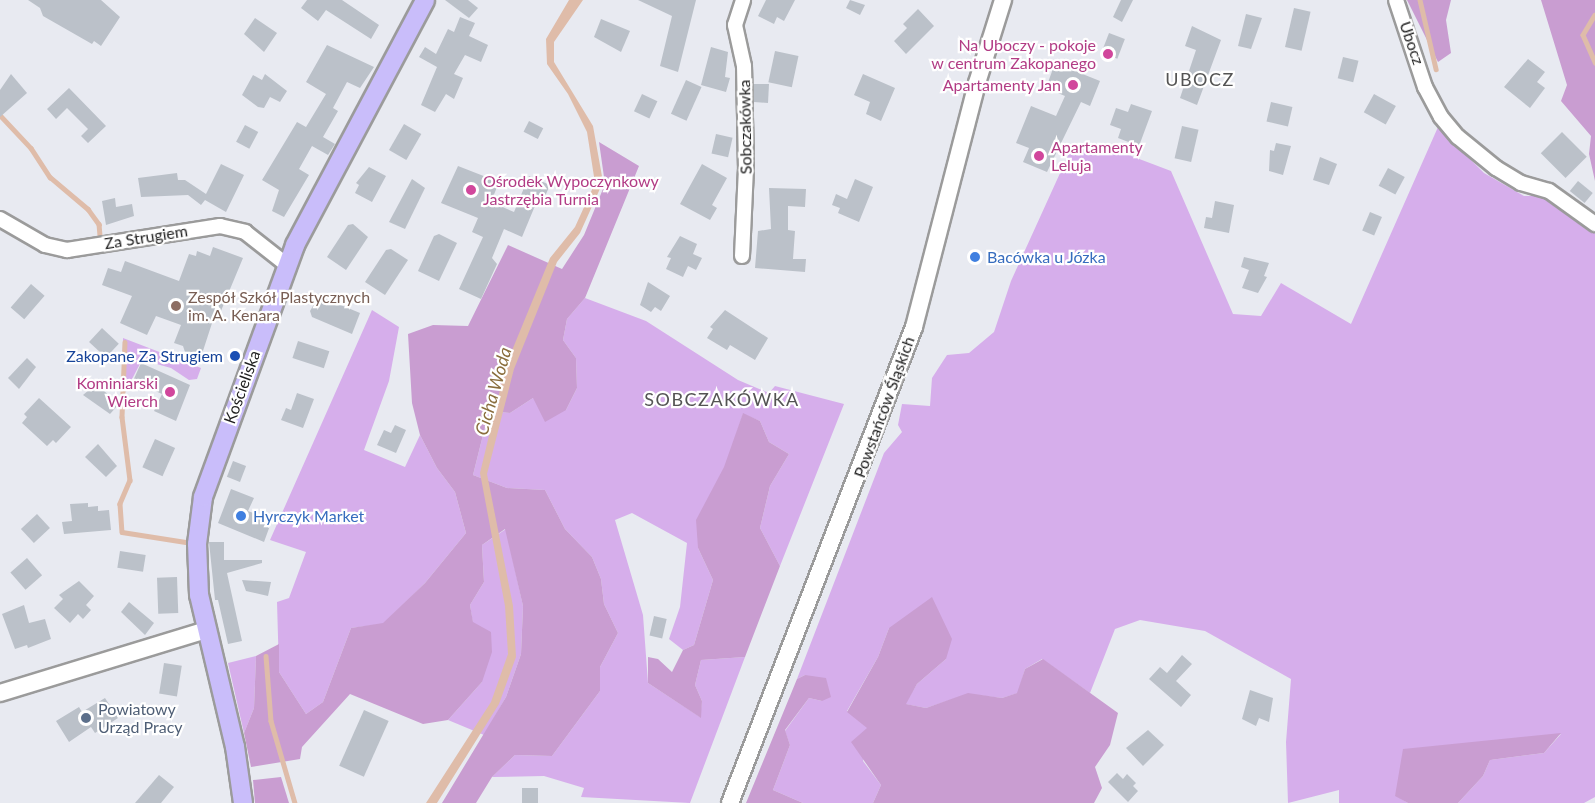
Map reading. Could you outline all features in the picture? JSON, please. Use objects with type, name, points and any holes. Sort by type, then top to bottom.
[{"type":"main road","name":"Kościeliska","points":[[243,803],[235,747],[206,630],[196,560],[203,497],[287,266],[425,0]]},
{"type":"street","name":"Sobczakówka","points":[[742,256],[746,169],[744,66],[735,25],[743,0]]},
{"type":"street","name":"Powstańców Śląskich","points":[[730,803],[914,327],[977,83],[1003,0]]},
{"type":"street","name":"Ubocz","points":[[1396,0],[1425,87],[1452,130],[1496,168],[1521,183],[1549,191],[1595,224]]},
{"type":"street","name":"Za Strugiem","points":[[0,219],[45,244],[67,250],[220,225],[245,232],[287,266]]},
{"type":"street","points":[[0,693],[206,630]]},
{"type":"shaded area","points":[[569,0],[583,0],[554,42],[554,62],[593,126],[603,182],[580,233],[557,262],[514,369],[487,474],[513,606],[516,657],[499,704],[437,803],[426,803],[491,702],[508,654],[505,606],[480,473],[506,365],[550,258],[575,227],[595,183],[587,132],[568,94],[547,64],[546,39]]},
{"type":"shaded area","points":[[1407,0],[1451,0],[1446,20],[1451,53],[1438,62]]},
{"type":"shaded area","points":[[1541,0],[1595,0],[1595,181],[1589,154],[1591,136],[1561,101],[1567,85]]},
{"type":"shaded area","points":[[1438,127],[1484,173],[1524,196],[1545,196],[1595,231],[1595,797],[1584,803],[1458,803],[1483,776],[1490,760],[1395,795],[1408,803],[1339,803],[1339,790],[1288,803],[1286,742],[1291,679],[1205,631],[1140,620],[1115,629],[1090,693],[1042,659],[1025,669],[1018,693],[1002,698],[968,694],[926,708],[905,704],[917,684],[946,659],[889,628],[878,657],[847,711],[868,728],[863,761],[881,785],[873,803],[803,803],[773,790],[790,745],[785,731],[809,698],[822,701],[805,675],[797,679],[884,453],[902,432],[898,425],[902,404],[930,406],[932,378],[947,355],[969,353],[994,332],[1011,281],[1071,149],[1097,143],[1171,171],[1233,314],[1261,316],[1281,283],[1351,324]],"holes":[[[1561,734],[1544,753],[1490,760]]]},
{"type":"shaded area","points":[[599,142],[639,166],[585,298],[567,319],[563,340],[576,358],[577,388],[566,410],[545,422],[533,398],[510,413],[489,411],[473,475],[507,488],[545,490],[565,529],[592,557],[601,579],[604,604],[618,633],[600,667],[600,691],[552,756],[515,755],[492,777],[476,803],[442,803],[506,697],[521,654],[523,606],[505,529],[482,545],[484,582],[470,605],[473,622],[491,632],[492,652],[482,682],[448,720],[423,724],[350,694],[302,747],[300,759],[251,767],[244,733],[254,708],[256,656],[279,644],[279,672],[306,714],[323,702],[351,628],[383,623],[425,583],[466,533],[455,492],[437,468],[420,435],[412,403],[408,334],[433,325],[468,326],[508,245],[562,269],[584,235],[605,184]]},
{"type":"shaded area","points":[[585,298],[646,321],[738,380],[769,393],[775,386],[844,404],[780,566],[760,528],[770,486],[789,454],[769,442],[760,421],[743,414],[698,548],[713,580],[694,645],[683,650],[669,639],[680,607],[687,543],[632,513],[615,520],[643,615],[648,683],[700,717],[702,701],[695,685],[701,660],[745,657],[690,803],[581,797],[584,788],[544,776],[492,777],[515,755],[552,756],[600,691],[600,667],[618,633],[604,604],[601,579],[592,557],[565,529],[545,490],[507,488],[473,475],[489,411],[510,413],[533,398],[566,410],[577,388],[576,358],[563,340],[567,319]]},
{"type":"shaded area","points":[[372,310],[399,327],[389,381],[364,450],[405,467],[420,435],[437,468],[455,492],[466,533],[425,583],[383,624],[351,628],[323,702],[306,714],[279,672],[277,602],[289,598],[306,552],[270,540]]},
{"type":"shaded area","points":[[123,338],[201,368],[197,379],[189,380],[171,368],[142,360],[122,398]]},
{"type":"shaded area","points":[[743,413],[760,421],[769,442],[789,454],[770,486],[760,528],[780,566],[745,657],[701,660],[695,685],[702,701],[701,718],[648,683],[648,657],[658,659],[672,672],[683,650],[694,645],[713,580],[698,548],[696,520],[724,467]]},
{"type":"shaded area","points":[[506,529],[523,606],[521,654],[506,697],[484,735],[448,720],[482,682],[470,605],[484,582],[482,545]]},
{"type":"shaded area","points":[[932,597],[952,639],[946,659],[917,684],[906,704],[926,708],[968,693],[1002,698],[1017,693],[1025,669],[1043,659],[1118,713],[1110,745],[1095,767],[1102,788],[1094,803],[873,803],[881,785],[851,742],[867,728],[847,712],[878,657],[889,628]]},
{"type":"shaded area","points":[[256,656],[254,708],[244,733],[228,663]]},
{"type":"shaded area","points":[[805,675],[826,678],[831,697],[822,701],[809,698],[785,730],[790,745],[773,790],[803,803],[746,803],[797,679]]},
{"type":"shaded area","points":[[1561,733],[1544,753],[1490,760],[1483,776],[1458,803],[1408,803],[1395,796],[1403,749]]},
{"type":"shaded area","points":[[281,777],[289,803],[255,803],[253,780]]},
{"type":"building","points":[[28,0],[101,0],[120,17],[101,46],[94,41],[92,44],[43,16],[40,8]]},
{"type":"building","points":[[307,0],[342,0],[379,25],[371,39],[326,10],[318,21],[301,8]]},
{"type":"building","points":[[445,0],[468,0],[478,8],[469,18]]},
{"type":"building","points":[[638,0],[696,0],[678,72],[660,66],[672,16]]},
{"type":"building","points":[[766,0],[795,0],[784,21],[777,17],[774,24],[758,16]]},
{"type":"building","points":[[850,0],[865,5],[860,15],[846,8]]},
{"type":"building","points":[[1121,0],[1133,0],[1122,22],[1113,17]]},
{"type":"building","points":[[1294,8],[1311,12],[1302,51],[1285,47]]},
{"type":"building","points":[[918,9],[934,26],[906,54],[894,41],[907,28],[903,24]]},
{"type":"building","points":[[1246,14],[1262,18],[1251,49],[1238,46]]},
{"type":"building","points":[[460,17],[475,23],[469,36],[488,45],[481,62],[465,55],[454,74],[463,78],[454,99],[446,94],[435,112],[421,105],[437,67],[419,57],[425,47],[436,54],[448,29],[454,32]]},
{"type":"building","points":[[255,18],[277,33],[264,52],[244,34]]},
{"type":"building","points":[[601,19],[630,31],[621,52],[594,37]]},
{"type":"building","points":[[1192,26],[1221,40],[1197,105],[1180,98],[1196,50],[1185,46]]},
{"type":"building","points":[[1109,33],[1125,39],[1117,59],[1101,53]]},
{"type":"building","points":[[327,45],[374,67],[360,88],[347,82],[333,108],[338,111],[323,137],[335,144],[328,155],[312,146],[299,169],[309,175],[284,217],[272,211],[279,190],[262,180],[297,122],[306,127],[326,94],[306,82]]},
{"type":"building","points":[[711,47],[728,52],[725,77],[730,78],[726,92],[701,85]]},
{"type":"building","points":[[775,51],[798,56],[792,87],[768,82]]},
{"type":"building","points":[[1343,57],[1359,61],[1353,82],[1338,78]]},
{"type":"building","points":[[1528,59],[1545,72],[1537,82],[1545,88],[1530,108],[1504,87]]},
{"type":"building","points":[[1055,63],[1100,81],[1090,106],[1081,102],[1047,172],[1023,162],[1029,148],[1016,143],[1031,106],[1056,116],[1065,96],[1046,88]]},
{"type":"building","points":[[11,74],[27,93],[0,117],[0,90]]},
{"type":"building","points":[[265,74],[287,91],[280,102],[270,97],[264,108],[258,107],[242,95],[253,75],[262,80]]},
{"type":"building","points":[[863,74],[895,88],[881,121],[866,114],[870,102],[854,95]]},
{"type":"building","points":[[686,80],[702,87],[686,121],[671,114]]},
{"type":"building","points":[[753,84],[769,84],[768,103],[754,102]]},
{"type":"building","points":[[69,88],[106,126],[88,143],[81,136],[88,129],[67,108],[56,119],[47,109]]},
{"type":"building","points":[[642,94],[657,101],[649,118],[634,111]]},
{"type":"building","points":[[1374,94],[1396,106],[1386,124],[1364,112]]},
{"type":"building","points":[[1271,102],[1292,107],[1288,126],[1267,121]]},
{"type":"building","points":[[1131,104],[1152,111],[1139,146],[1118,138],[1121,129],[1110,125],[1116,108],[1128,112]]},
{"type":"building","points":[[529,121],[543,128],[538,139],[524,132]]},
{"type":"building","points":[[404,124],[421,134],[406,160],[389,150]]},
{"type":"building","points":[[245,125],[258,132],[249,149],[236,142]]},
{"type":"building","points":[[1182,126],[1199,130],[1191,162],[1175,158]]},
{"type":"building","points":[[1562,132],[1587,157],[1566,178],[1541,153]]},
{"type":"building","points":[[716,134],[733,138],[728,157],[712,153]]},
{"type":"building","points":[[1276,143],[1291,146],[1283,175],[1269,171],[1270,150],[1274,151]]},
{"type":"building","points":[[1320,157],[1337,164],[1329,185],[1313,180]]},
{"type":"building","points":[[221,164],[244,175],[226,212],[205,200],[201,205],[188,195],[141,197],[138,178],[177,173],[178,180],[185,180],[206,194]]},
{"type":"building","points":[[702,164],[727,178],[712,205],[717,208],[710,220],[680,204]]},
{"type":"building","points":[[458,166],[499,182],[491,202],[514,212],[529,176],[550,185],[542,203],[537,201],[522,237],[504,229],[492,258],[497,264],[481,299],[459,289],[483,237],[472,232],[478,218],[441,203]]},
{"type":"building","points":[[369,167],[386,176],[372,202],[355,193],[359,185],[356,183]]},
{"type":"building","points":[[1388,168],[1405,177],[1395,195],[1379,186]]},
{"type":"building","points":[[412,179],[425,188],[405,229],[389,222]]},
{"type":"building","points":[[855,179],[873,187],[859,222],[838,213],[840,208],[832,205],[836,194],[847,199]]},
{"type":"building","points":[[1578,181],[1593,193],[1585,203],[1570,191]]},
{"type":"building","points":[[769,188],[806,189],[805,207],[788,206],[788,230],[795,231],[793,259],[806,259],[805,272],[755,268],[758,231],[771,229]]},
{"type":"building","points":[[115,198],[116,207],[132,204],[134,216],[106,225],[102,201]]},
{"type":"building","points":[[1215,201],[1234,205],[1229,233],[1204,228],[1206,217],[1212,218]]},
{"type":"building","points":[[1370,212],[1382,217],[1374,235],[1362,230]]},
{"type":"building","points":[[353,224],[368,237],[346,270],[327,257],[348,225]]},
{"type":"building","points":[[439,234],[457,243],[439,281],[418,271],[434,236]]},
{"type":"building","points":[[680,236],[697,244],[693,254],[702,258],[696,270],[688,266],[683,277],[666,269],[671,258],[667,257]]},
{"type":"building","points":[[213,247],[243,258],[218,318],[214,317],[201,357],[185,352],[183,346],[174,343],[181,325],[156,316],[147,335],[120,323],[132,296],[102,285],[108,268],[121,272],[125,261],[179,281],[189,254],[196,256],[197,251],[210,256]]},
{"type":"building","points":[[391,249],[408,260],[385,295],[365,282],[386,250]]},
{"type":"building","points":[[1244,257],[1269,263],[1264,276],[1267,277],[1258,293],[1242,288],[1249,270],[1241,267]]},
{"type":"building","points":[[648,282],[670,296],[661,311],[655,307],[651,312],[640,305]]},
{"type":"building","points":[[31,284],[45,296],[24,319],[11,307]]},
{"type":"building","points":[[319,296],[360,313],[352,334],[312,317],[310,311]]},
{"type":"building","points":[[725,310],[768,338],[755,360],[730,345],[727,350],[707,338],[713,329],[710,327]]},
{"type":"building","points":[[102,328],[119,344],[106,358],[89,342]]},
{"type":"building","points":[[298,341],[329,351],[324,368],[292,358]]},
{"type":"building","points":[[27,358],[36,367],[19,389],[8,378]]},
{"type":"building","points":[[141,363],[190,385],[176,421],[154,411],[162,394],[133,381]]},
{"type":"building","points":[[96,384],[119,404],[110,414],[83,395]]},
{"type":"building","points":[[297,393],[314,399],[303,428],[281,420],[286,408],[291,410]]},
{"type":"building","points":[[39,398],[71,427],[56,443],[53,440],[47,446],[22,423],[27,417],[24,414]]},
{"type":"building","points":[[395,425],[406,430],[396,453],[377,445],[384,430],[391,433]]},
{"type":"building","points":[[155,439],[175,448],[162,476],[142,467]]},
{"type":"building","points":[[98,444],[117,466],[106,477],[85,457]]},
{"type":"building","points":[[233,461],[246,466],[240,482],[227,477]]},
{"type":"building","name":"Hyrczyk Market","points":[[231,489],[254,498],[248,511],[272,520],[264,542],[218,523]]},
{"type":"building","points":[[88,503],[88,507],[98,506],[98,511],[109,510],[111,530],[64,534],[62,522],[72,521],[70,504]]},
{"type":"building","points":[[37,514],[50,528],[34,543],[21,529]]},
{"type":"building","points":[[209,542],[224,542],[224,560],[262,560],[262,563],[227,573],[242,641],[228,644],[218,600],[215,600]]},
{"type":"building","points":[[120,551],[146,555],[143,572],[117,568]]},
{"type":"building","points":[[27,558],[42,575],[25,590],[10,572]]},
{"type":"building","points":[[177,577],[178,613],[158,614],[157,578]]},
{"type":"building","points":[[242,580],[271,582],[268,596],[246,591]]},
{"type":"building","points":[[79,581],[94,596],[86,605],[91,610],[83,619],[78,614],[70,623],[54,608],[63,599],[59,595]]},
{"type":"building","points":[[129,602],[154,623],[145,635],[121,612]]},
{"type":"building","points":[[24,605],[29,623],[45,619],[51,639],[28,648],[27,645],[15,649],[2,614]]},
{"type":"building","points":[[654,616],[667,619],[662,638],[650,635]]},
{"type":"building","points":[[1182,655],[1192,664],[1176,681],[1191,695],[1181,707],[1149,679],[1160,667],[1167,673]]},
{"type":"building","points":[[164,663],[182,666],[177,696],[159,694]]},
{"type":"building","points":[[1250,690],[1273,698],[1269,722],[1259,718],[1256,726],[1242,719]]},
{"type":"building","points":[[105,698],[118,718],[95,733],[91,727],[69,742],[56,721],[79,707],[82,712]]},
{"type":"building","points":[[364,710],[389,721],[364,777],[339,766]]},
{"type":"building","points":[[1148,730],[1164,745],[1143,766],[1126,748]]},
{"type":"building","points":[[1117,773],[1123,779],[1127,774],[1136,783],[1133,786],[1138,791],[1128,802],[1108,782]]},
{"type":"building","points":[[159,775],[174,787],[161,803],[135,803]]},
{"type":"building","points":[[522,788],[538,788],[538,803],[522,803]]},
{"type":"waterway","points":[[1420,0],[1436,69]]},
{"type":"waterway","points":[[1595,15],[1583,35],[1595,62]]},
{"type":"waterway","points":[[0,115],[31,148],[50,177],[88,209],[99,224],[100,236]]},
{"type":"waterway","points":[[125,342],[122,417],[130,480],[120,504],[122,532],[185,542]]},
{"type":"waterway","points":[[266,656],[271,721],[295,803]]},
{"type":"place","name":"Na Uboczy - pokoje w centrum Zakopanego","points":[[1108,54]]},
{"type":"place","name":"Apartamenty Jan","points":[[1073,85]]},
{"type":"place","name":"Apartamenty Leluja","points":[[1039,156]]},
{"type":"place","name":"Ośrodek Wypoczynkowy Jastrzębia Turnia","points":[[471,190]]},
{"type":"place","name":"Bacówka u Józka","points":[[975,257]]},
{"type":"place","name":"Zespół Szkół Plastycznych im. A. Kenara","points":[[176,306]]},
{"type":"place","name":"Zakopane Za Strugiem","points":[[235,356]]},
{"type":"place","name":"Kominiarski Wierch","points":[[170,392]]},
{"type":"place","name":"Hyrczyk Market","points":[[241,516]]},
{"type":"place","name":"Powiatowy Urząd Pracy","points":[[86,718]]},
{"type":"district","name":"UBOCZ","points":[[1200,79]]},
{"type":"district","name":"SOBCZAKÓWKA","points":[[722,399]]},
{"type":"water label","name":"Cicha Woda","points":[[493,391]]}]
